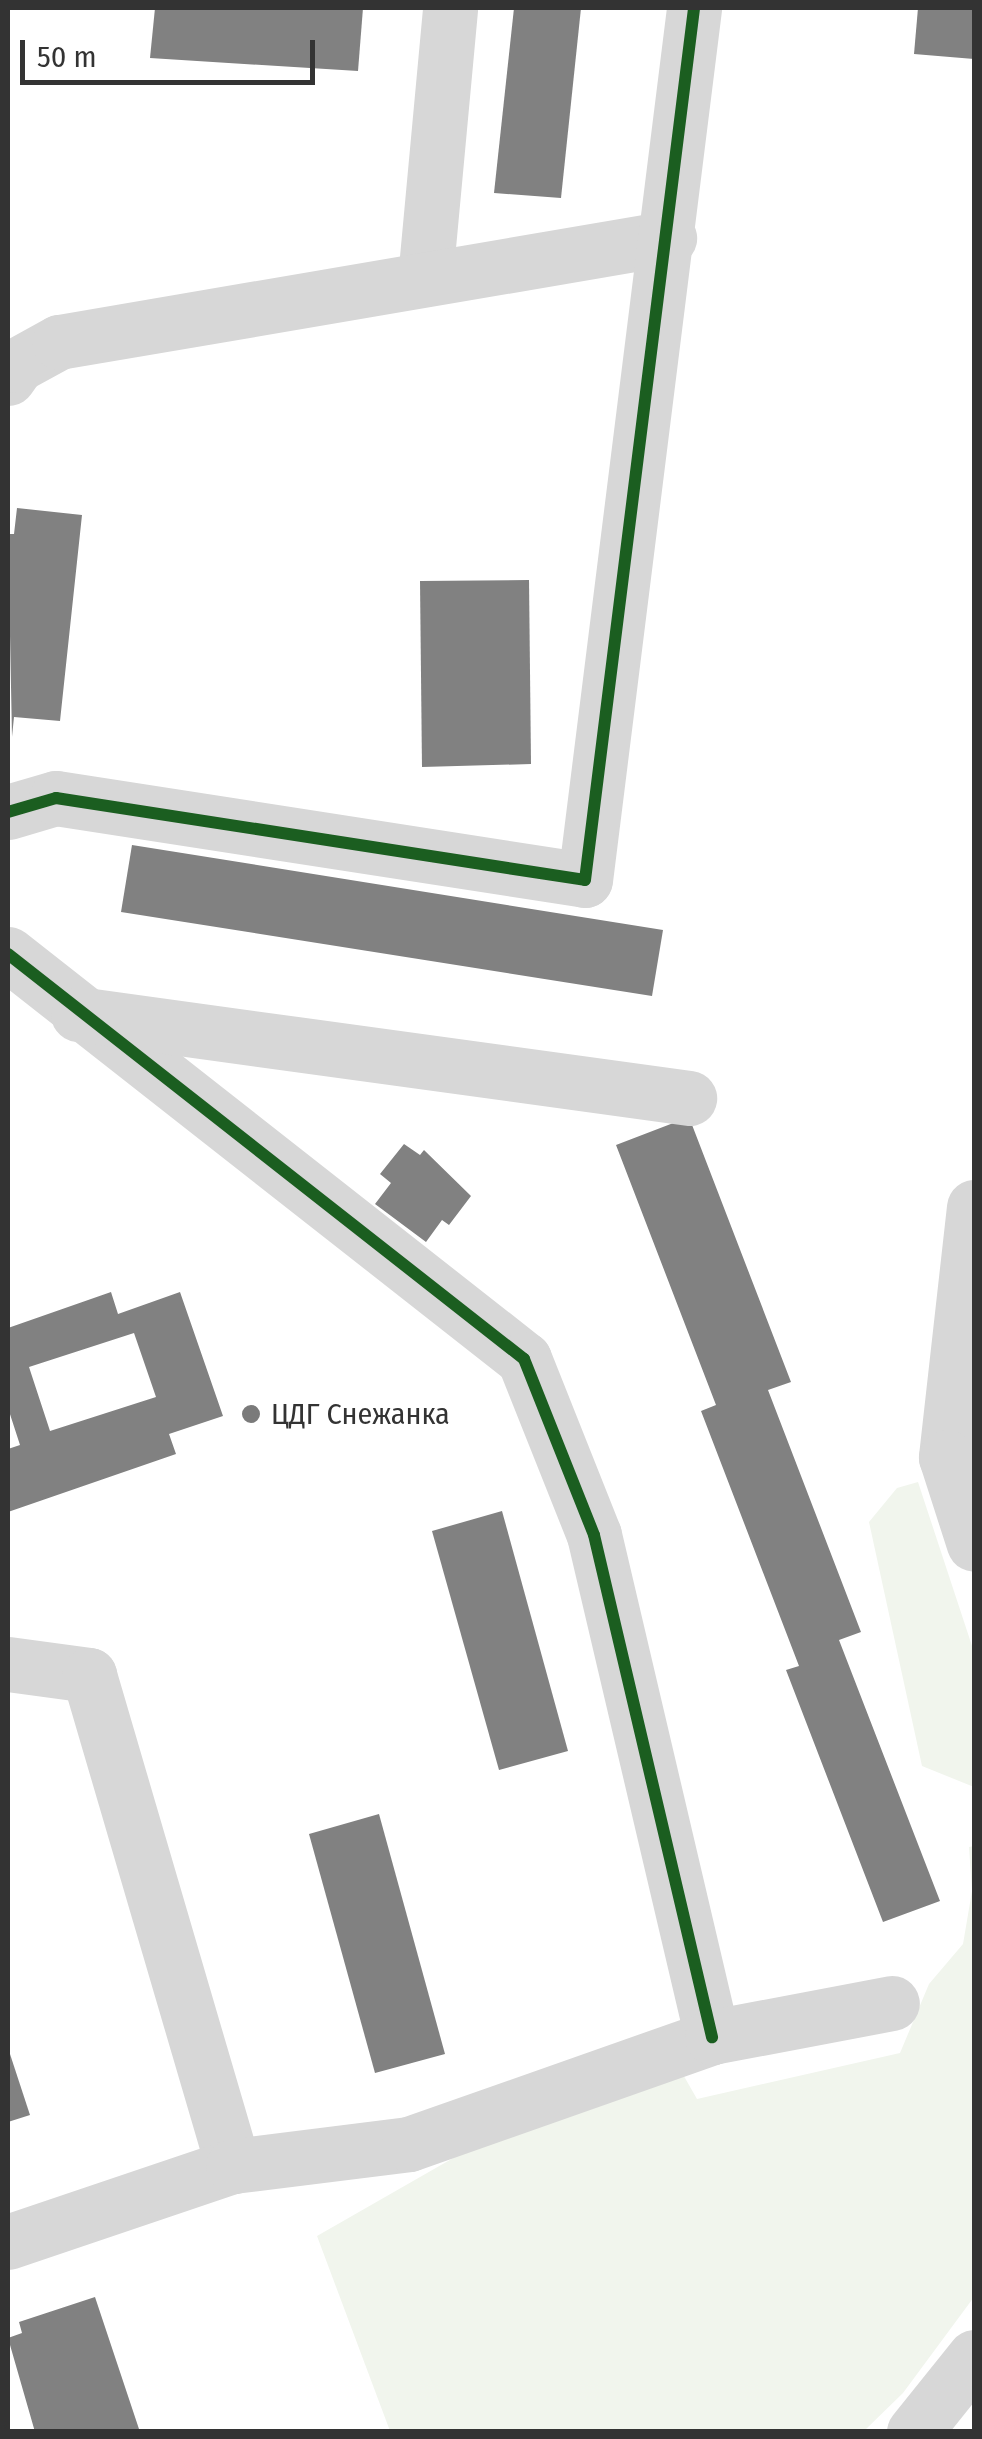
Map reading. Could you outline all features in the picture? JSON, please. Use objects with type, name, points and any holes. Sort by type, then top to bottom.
[{"type":"street","points":[[425,279],[450,8]]},
{"type":"street","points":[[8,812],[56,798],[585,880],[669,238],[694,8]]},
{"type":"street","points":[[8,378],[17,365],[59,342],[669,238]]},
{"type":"street","points":[[8,954],[78,1014],[524,1360],[594,1535],[712,2037]]},
{"type":"street","points":[[78,1014],[689,1098]]},
{"type":"street","points":[[974,1206],[946,1457],[974,1544]]},
{"type":"street","points":[[8,1664],[89,1675],[233,2166]]},
{"type":"street","points":[[8,2242],[233,2166],[409,2144],[712,2037],[892,2003]]},
{"type":"street","points":[[914,2432],[974,2357]]},
{"type":"shaded area","points":[[918,1482],[974,1652],[974,1787],[922,1766],[869,1522],[897,1488]]},
{"type":"shaded area","points":[[974,1846],[974,2297],[903,2393],[864,2431],[390,2431],[317,2236],[462,2153],[681,2071],[697,2099],[900,2053],[929,1984],[963,1944],[972,1891],[969,1847]]},
{"type":"building","points":[[155,8],[363,8],[358,71],[150,58]]},
{"type":"building","points":[[514,8],[581,8],[561,198],[494,193]]},
{"type":"building","points":[[918,8],[974,8],[974,59],[914,54]]},
{"type":"building","points":[[17,508],[82,515],[60,721],[14,717],[12,737],[8,534],[14,534]]},
{"type":"building","points":[[529,580],[531,764],[422,767],[420,581]]},
{"type":"building","points":[[132,845],[663,930],[652,996],[121,912]]},
{"type":"building","points":[[689,1117],[791,1382],[768,1390],[861,1632],[839,1640],[940,1901],[883,1922],[786,1670],[799,1666],[701,1411],[716,1405],[616,1145]]},
{"type":"building","points":[[404,1144],[420,1155],[424,1150],[471,1196],[449,1225],[442,1220],[426,1242],[375,1204],[391,1183],[380,1174]]},
{"type":"building","points":[[111,1292],[118,1314],[180,1292],[223,1416],[169,1434],[176,1454],[8,1512],[8,1449],[20,1445],[8,1408],[8,1328]],"holes":[[[134,1333],[156,1397],[50,1431],[29,1367]]]},
{"type":"building","points":[[502,1511],[568,1751],[499,1770],[432,1531]]},
{"type":"building","points":[[379,1814],[445,2054],[375,2073],[309,1834]]},
{"type":"building","points":[[8,2048],[30,2115],[8,2122]]},
{"type":"building","points":[[95,2297],[140,2432],[35,2432],[8,2338],[22,2333],[19,2322]]},
{"type":"cycle path","points":[[8,812],[56,798],[585,880],[694,8]]},
{"type":"cycle path","points":[[8,954],[524,1359],[594,1535],[712,2037]]},
{"type":"place","name":"ЦДГ Снежанка","points":[[251,1414]]}]
